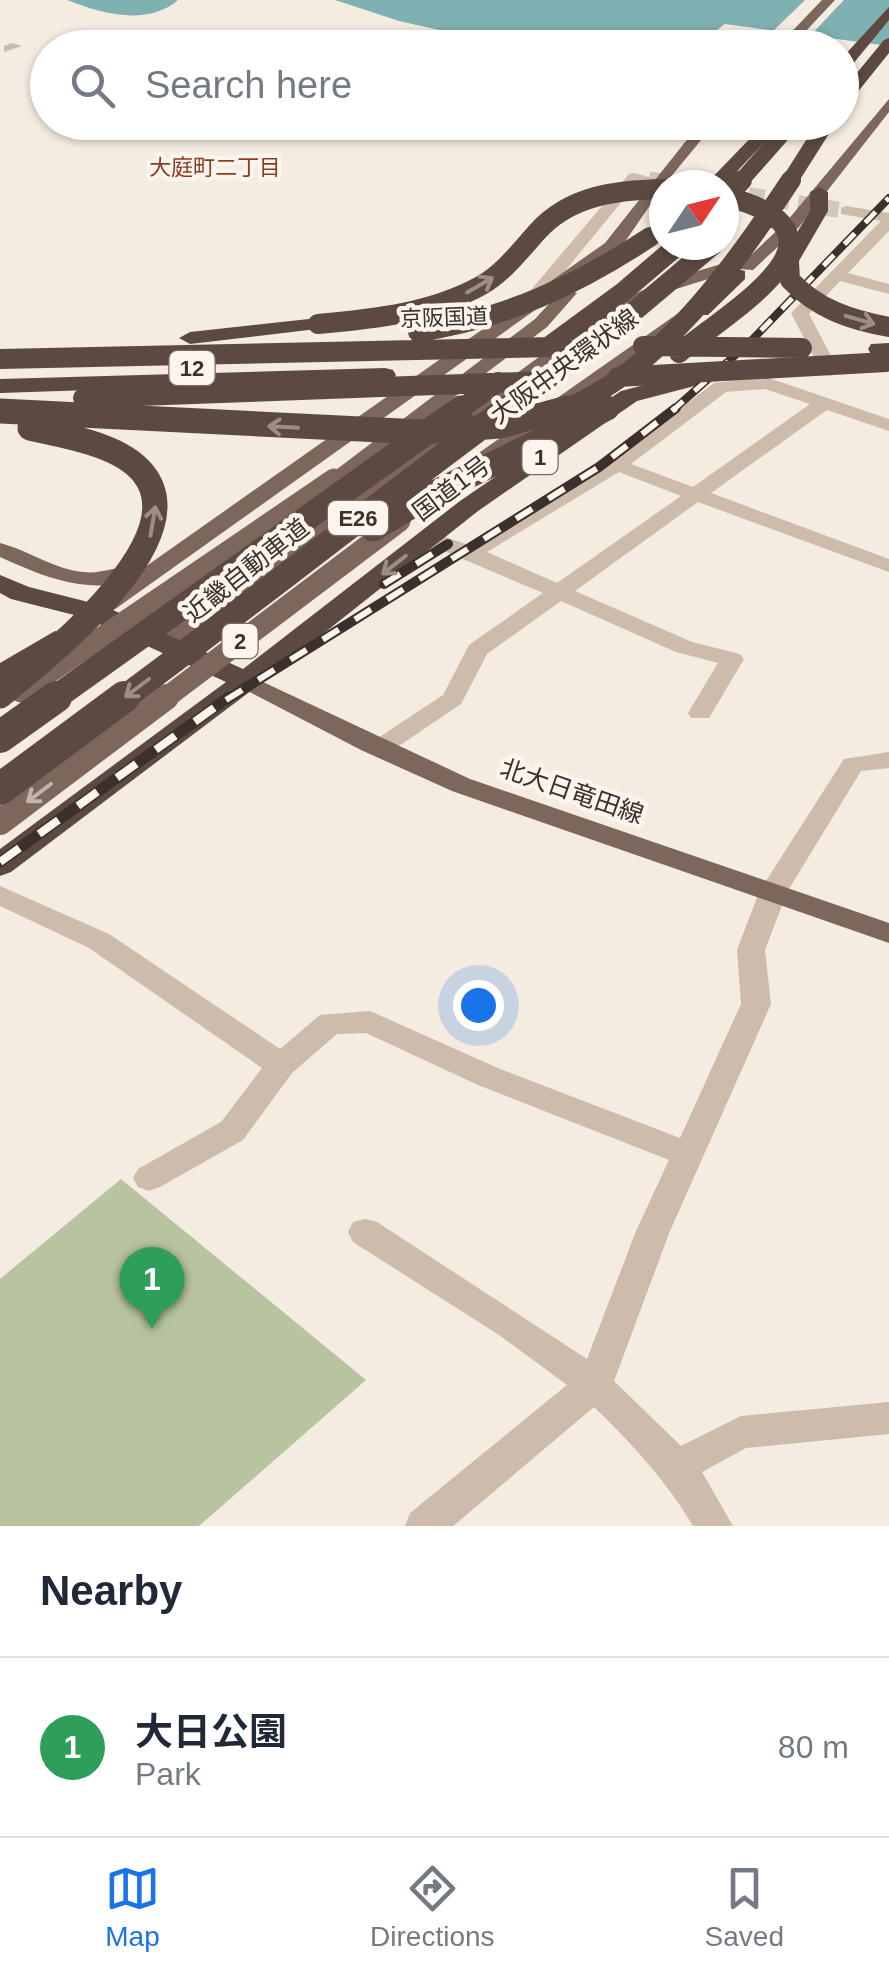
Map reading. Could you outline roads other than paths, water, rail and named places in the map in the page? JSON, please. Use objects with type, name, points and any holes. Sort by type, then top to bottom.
[{"type":"highway","points":[[859,45],[889,11]]},
{"type":"highway","points":[[859,79],[889,43]]},
{"type":"highway","points":[[729,170],[758,140]]},
{"type":"highway","points":[[739,181],[777,140]]},
{"type":"highway","points":[[739,218],[808,140]]},
{"type":"highway","points":[[0,411],[420,432],[489,428],[559,411],[619,378],[682,318],[799,170],[815,140]]},
{"type":"highway","points":[[190,338],[367,319],[444,302],[494,277],[560,211],[649,182]]},
{"type":"highway","points":[[819,192],[819,211],[789,262],[790,280],[808,298],[837,313],[889,327]]},
{"type":"highway","points":[[272,588],[422,500],[559,436],[621,400],[770,276],[791,248],[786,228],[760,208],[739,202]]},
{"type":"highway","points":[[0,347],[190,338],[370,336],[479,322],[556,294],[649,235]]},
{"type":"highway","name":"近畿自動車道","points":[[0,738],[559,339],[659,260]]},
{"type":"highway","name":"近畿自動車道","points":[[0,789],[272,588],[314,550],[600,340],[695,260]]},
{"type":"highway","points":[[469,506],[682,330],[738,275]]},
{"type":"highway","name":"京阪国道","points":[[0,359],[535,345],[886,358]]},
{"type":"highway","points":[[0,386],[385,369],[886,358]]},
{"type":"highway","points":[[0,400],[440,386],[886,358]]},
{"type":"highway","name":"国道1号","points":[[246,682],[469,506],[610,408],[649,388],[708,376],[830,371],[886,358]]},
{"type":"highway","name":"12","points":[[0,373],[385,369]]},
{"type":"highway","points":[[0,425],[64,434],[112,451],[145,478],[156,504],[148,545],[127,579],[84,624],[0,696]]},
{"type":"highway","points":[[0,562],[84,600],[95,612]]},
{"type":"highway","points":[[10,588],[95,612],[246,682]]},
{"type":"highway","points":[[0,675],[40,634],[42,624],[34,606],[10,588]]},
{"type":"highway","points":[[0,675],[95,612]]},
{"type":"highway","name":"1","points":[[0,865],[246,682]]},
{"type":"main road","points":[[800,30],[829,0]]},
{"type":"main road","name":"大阪中央環状線","points":[[0,822],[480,461],[738,275],[819,192],[889,103]]},
{"type":"main road","name":"大阪中央環状線","points":[[0,706],[334,479],[542,323],[616,243],[694,140]]},
{"type":"main road","points":[[95,612],[517,318],[616,243]]},
{"type":"main road","points":[[164,644],[614,310],[666,286],[760,256]]},
{"type":"main road","points":[[0,549],[53,573],[100,581],[132,574],[212,533]]},
{"type":"main road","name":"北大日竜田線","points":[[246,682],[378,749],[461,785],[889,933]]},
{"type":"street","points":[[517,318],[649,182]]},
{"type":"street","points":[[846,211],[889,220]]},
{"type":"street","points":[[830,371],[800,313],[889,220]]},
{"type":"street","points":[[835,275],[889,289]]},
{"type":"street","points":[[470,554],[617,465],[720,387],[766,383],[889,425]]},
{"type":"street","points":[[378,749],[453,698],[476,650],[824,404]]},
{"type":"street","points":[[617,465],[889,565]]},
{"type":"street","points":[[430,538],[684,647],[732,659],[700,713]]},
{"type":"street","points":[[424,1526],[595,1384],[686,1153],[756,1004],[752,950],[773,892],[854,764],[889,760]]},
{"type":"street","points":[[0,896],[99,941],[281,1065]]},
{"type":"street","points":[[149,1178],[218,1142],[232,1130],[281,1065],[330,1023],[370,1022],[489,1076],[686,1153]]},
{"type":"street","points":[[365,1232],[595,1384],[678,1466],[714,1526]]},
{"type":"street","points":[[678,1466],[741,1432],[889,1418]]},
{"type":"water","points":[[67,0],[178,0],[152,13],[123,15]]},
{"type":"water","points":[[335,0],[889,0],[889,46],[859,42],[859,30],[770,30],[725,24],[717,30],[440,30]]},
{"type":"tunnel","points":[[739,193],[846,211]]},
{"type":"railway","points":[[672,411],[749,343],[889,198]]},
{"type":"railway","points":[[226,700],[599,467],[676,408]]},
{"type":"railway","points":[[384,584],[448,544]]},
{"type":"railway","points":[[0,862],[229,697]]},
{"type":"place","name":"大日公園","points":[[152,1329]]},
{"type":"district","name":"大庭町二丁目","points":[[215,167]]}]
